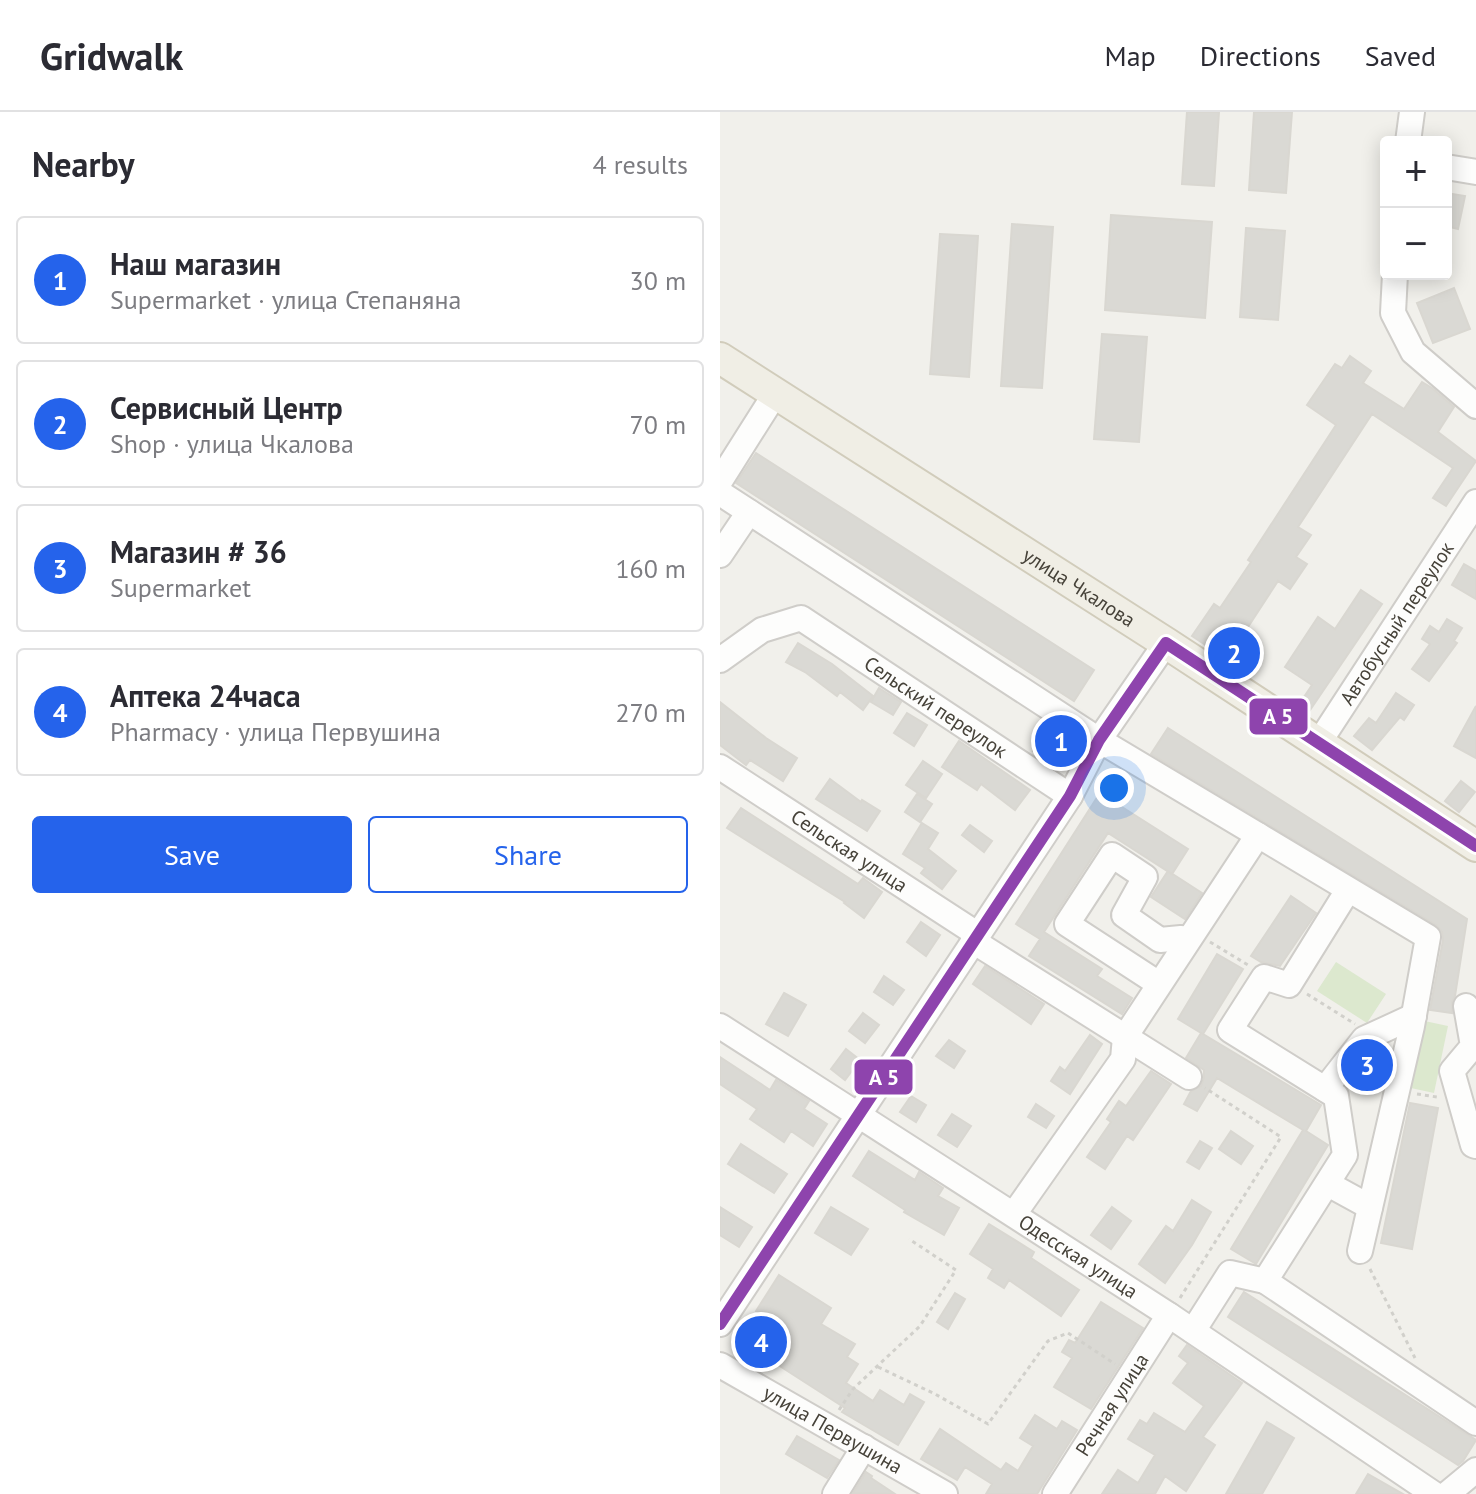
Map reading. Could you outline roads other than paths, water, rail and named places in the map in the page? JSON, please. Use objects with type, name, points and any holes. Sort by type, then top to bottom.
[{"type":"main road","name":"улица Чкалова","points":[[720,358],[1166,643],[1476,846]]},
{"type":"street","points":[[1409,136],[1412,112]]},
{"type":"street","points":[[1452,168],[1476,172]]},
{"type":"street","points":[[1395,280],[1393,313],[1413,352],[1476,406]]},
{"type":"street","points":[[720,481],[775,394]]},
{"type":"street","points":[[720,493],[1099,740],[1428,937],[1398,1090],[1360,1251]]},
{"type":"street","name":"Автобусный переулок","points":[[1318,744],[1476,502]]},
{"type":"street","points":[[720,555],[749,512]]},
{"type":"street","name":"Сельский переулок","points":[[720,660],[762,630],[801,618],[1070,796]]},
{"type":"street","points":[[720,1324],[1070,796],[1099,740],[1166,643]]},
{"type":"street","name":"Сельская улица","points":[[720,767],[1189,1077]]},
{"type":"street","points":[[1014,1214],[1123,1059],[1125,1037],[1258,835]]},
{"type":"street","points":[[1159,984],[1067,924],[1112,855],[1145,877],[1124,915],[1160,940],[1190,937]]},
{"type":"street","points":[[1265,1281],[1345,1155],[1336,1096],[1230,1030],[1264,977],[1289,985],[1348,890]]},
{"type":"street","points":[[1466,1006],[1473,1046],[1452,1071],[1473,1145],[1476,1146]]},
{"type":"street","points":[[1325,1089],[1364,1039],[1414,1016]]},
{"type":"street","name":"Одесская улица","points":[[720,1026],[1169,1315],[1434,1494]]},
{"type":"street","points":[[1345,1155],[1380,1171]]},
{"type":"street","points":[[1328,1184],[1370,1207]]},
{"type":"street","points":[[1193,1331],[1230,1273],[1265,1281],[1476,1423]]},
{"type":"street","name":"Речная улица","points":[[1055,1494],[1169,1315]]},
{"type":"street","name":"улица Первушина","points":[[720,1365],[945,1494]]},
{"type":"street","points":[[835,1494],[864,1447]]},
{"type":"street","points":[[1447,1494],[1476,1470]]},
{"type":"place","name":"Сервисный Центр","points":[[1234,653]]},
{"type":"place","name":"Наш магазин","points":[[1061,741]]},
{"type":"place","name":"Магазин # 36","points":[[1367,1065]]},
{"type":"place","name":"Аптека 24часа","points":[[761,1342]]}]
